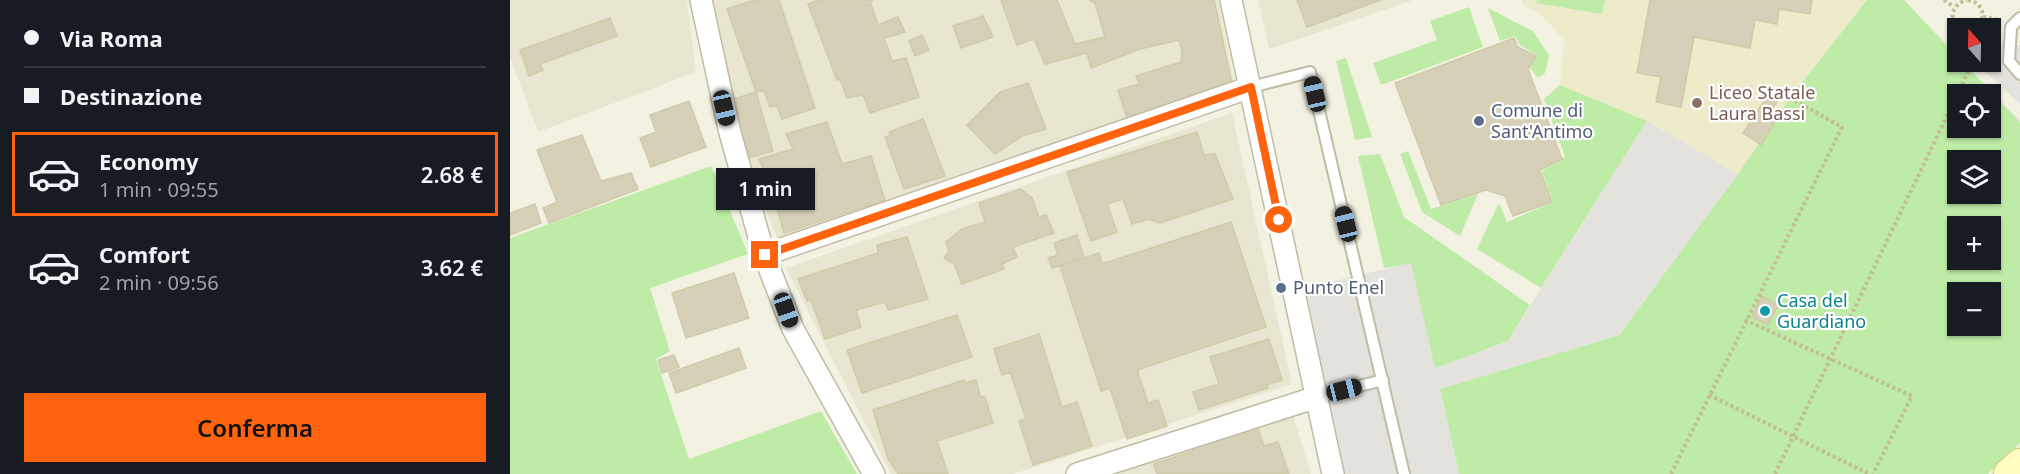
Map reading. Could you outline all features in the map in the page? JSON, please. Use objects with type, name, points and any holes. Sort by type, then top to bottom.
[{"type":"main road","points":[[2009,474],[2020,464]]},
{"type":"street","points":[[702,0],[729,129],[765,255],[792,329],[874,474]]},
{"type":"street","points":[[1231,0],[1333,474]]},
{"type":"street","points":[[765,255],[1251,87]]},
{"type":"street","points":[[1077,474],[1317,397]]},
{"type":"lane","points":[[2020,18],[2011,27],[2009,61],[2020,74]]},
{"type":"lane","points":[[1251,87],[1310,72],[1404,474]]},
{"type":"lane","points":[[1317,397],[1383,380]]},
{"type":"path","points":[[1944,0],[1954,7]]},
{"type":"path","points":[[1954,7],[1968,0],[1977,3],[1983,12],[1982,18]]},
{"type":"path","points":[[1953,18],[1954,7]]},
{"type":"path","points":[[1775,474],[1968,72]]},
{"type":"path","points":[[1671,474],[1842,127],[1790,98]]},
{"type":"path","points":[[1709,395],[1871,474],[1912,396],[1745,320]]},
{"type":"shaded area","points":[[510,0],[687,0],[696,72],[538,132],[510,57]]},
{"type":"shaded area","points":[[713,0],[1218,0],[1235,85],[778,239],[744,159]]},
{"type":"shaded area","points":[[1258,0],[1413,0],[1269,49]]},
{"type":"shaded area","name":"Liceo Statale Laura Bassi","points":[[1522,0],[1868,0],[1738,174],[1647,121],[1560,85],[1564,40],[1541,15],[1523,5]]},
{"type":"shaded area","points":[[2017,29],[2017,45],[2020,45],[2020,104],[1986,72],[2001,72],[2001,44]]},
{"type":"shaded area","points":[[1232,113],[1292,384],[1013,474],[891,474],[786,268]]},
{"type":"shaded area","points":[[1647,121],[1738,174],[1619,335],[1440,389],[1459,474],[1340,474],[1305,288],[1411,263],[1435,368],[1508,341]]},
{"type":"shaded area","points":[[1292,412],[1311,474],[1101,474]]},
{"type":"green space","points":[[1537,0],[1605,0],[1602,14],[1536,3]]},
{"type":"green space","points":[[1867,0],[1904,0],[1947,45],[1947,72],[1972,72],[1984,84],[1947,84],[1947,138],[2001,138],[2001,102],[2020,122],[2020,443],[1988,474],[1459,474],[1440,389],[1619,335],[1738,174],[1790,98]]},
{"type":"green space","points":[[1469,7],[1483,47],[1381,85],[1373,63],[1437,40],[1430,21]]},
{"type":"green space","points":[[1488,8],[1533,31],[1549,55],[1545,73],[1538,78],[1530,68],[1536,55],[1520,45],[1515,36],[1500,41]]},
{"type":"green space","points":[[1346,58],[1372,137],[1355,140],[1336,61]]},
{"type":"green space","points":[[1560,85],[1647,121],[1541,288],[1477,249],[1499,203],[1507,222],[1553,202],[1542,171],[1565,157],[1544,99]]},
{"type":"green space","points":[[1408,151],[1431,209],[1478,194],[1460,236],[1422,212],[1400,154]]},
{"type":"green space","points":[[1380,154],[1404,217],[1530,305],[1508,341],[1434,369],[1411,264],[1384,268],[1358,156]]},
{"type":"green space","points":[[711,166],[748,254],[650,288],[670,351],[656,359],[689,459],[821,411],[857,474],[510,474],[510,238]]},
{"type":"building","points":[[754,0],[779,0],[815,108],[782,119],[777,106],[770,107],[764,91],[756,92],[727,9]]},
{"type":"building","points":[[819,0],[873,0],[870,1],[878,25],[898,17],[905,32],[884,38],[892,61],[906,58],[919,97],[870,113],[863,95],[847,98],[840,79],[837,80],[808,4]]},
{"type":"building","points":[[1001,0],[1057,0],[1075,44],[1105,37],[1095,3],[1089,0],[1214,0],[1232,84],[1127,118],[1118,90],[1139,84],[1136,76],[1181,62],[1182,50],[1179,40],[1140,49],[1091,68],[1087,53],[1045,64],[1034,39],[1017,45]]},
{"type":"building","points":[[1297,0],[1381,0],[1307,27]]},
{"type":"building","points":[[1650,0],[1812,0],[1810,14],[1779,9],[1777,24],[1755,20],[1750,48],[1694,37],[1681,107],[1656,102],[1661,77],[1637,73]]},
{"type":"building","points":[[983,16],[993,37],[961,48],[953,26]]},
{"type":"building","points":[[610,18],[617,36],[540,64],[543,70],[529,76],[520,50]]},
{"type":"building","points":[[922,35],[929,50],[915,56],[909,41]]},
{"type":"building","name":"Comune di Sant'Antimo","points":[[1514,38],[1518,47],[1536,56],[1528,69],[1562,159],[1540,170],[1552,202],[1513,216],[1505,196],[1486,190],[1441,205],[1395,83]]},
{"type":"building","points":[[1028,83],[1046,129],[1022,136],[995,154],[967,125],[1000,92]]},
{"type":"building","points":[[756,92],[773,151],[744,159],[731,100]]},
{"type":"building","points":[[1768,95],[1777,102],[1773,108],[1781,113],[1761,145],[1743,133]]},
{"type":"building","points":[[689,101],[706,147],[651,167],[640,138],[656,132],[650,115]]},
{"type":"building","points":[[923,119],[945,176],[904,189],[885,137],[890,136],[889,132]]},
{"type":"building","points":[[827,122],[842,164],[871,156],[885,200],[784,233],[773,193],[759,159],[793,149],[786,134]]},
{"type":"building","points":[[1197,132],[1204,155],[1215,154],[1233,199],[1160,223],[1149,219],[1132,224],[1123,199],[1107,204],[1117,232],[1091,241],[1067,172]]},
{"type":"building","points":[[582,135],[601,181],[631,173],[638,189],[549,223],[543,208],[557,202],[537,150]]},
{"type":"building","points":[[1021,189],[1032,198],[1039,217],[1046,215],[1054,233],[1013,247],[1017,257],[1002,264],[1004,269],[962,284],[954,264],[944,258],[949,251],[946,242],[962,229],[985,222],[979,203]]},
{"type":"building","points":[[535,204],[541,223],[510,235],[510,213]]},
{"type":"building","points":[[1231,222],[1266,327],[1137,370],[1148,403],[1158,400],[1167,426],[1127,439],[1110,388],[1101,391],[1060,266],[1099,253],[1102,264]]},
{"type":"building","points":[[1077,235],[1084,258],[1052,268],[1048,258],[1058,255],[1054,243]]},
{"type":"building","points":[[907,237],[928,299],[888,310],[885,302],[856,310],[861,327],[825,339],[811,300],[807,301],[798,279],[878,253],[877,245]]},
{"type":"building","points":[[734,273],[749,318],[686,338],[672,293]]},
{"type":"building","name":"Casa del Guardiano","points":[[1762,296],[1778,305],[1768,325],[1752,317]]},
{"type":"building","points":[[957,315],[972,357],[862,393],[847,350]]},
{"type":"building","points":[[1039,334],[1062,407],[1077,402],[1092,446],[1033,465],[1019,421],[1026,419],[1010,372],[1002,375],[994,349]]},
{"type":"building","points":[[1269,339],[1282,380],[1267,385],[1268,388],[1199,410],[1193,392],[1219,384],[1210,357]]},
{"type":"building","points":[[739,348],[746,368],[676,393],[669,373]]},
{"type":"building","points":[[674,355],[679,367],[662,373],[658,360]]},
{"type":"building","points":[[964,380],[965,383],[976,380],[980,396],[985,397],[993,423],[937,441],[948,474],[898,474],[888,459],[873,410]]},
{"type":"building","points":[[1257,426],[1264,446],[1278,442],[1289,474],[1157,474],[1154,464],[1193,451],[1192,447]]},
{"type":"place","name":"Liceo Statale Laura Bassi","points":[[1697,103]]},
{"type":"place","name":"Comune di Sant'Antimo","points":[[1479,121]]},
{"type":"place","name":"Punto Enel","points":[[1281,288]]},
{"type":"place","name":"Casa del Guardiano","points":[[1765,311]]},
{"type":"route","points":[[765,255],[1251,87],[1279,220]]}]
